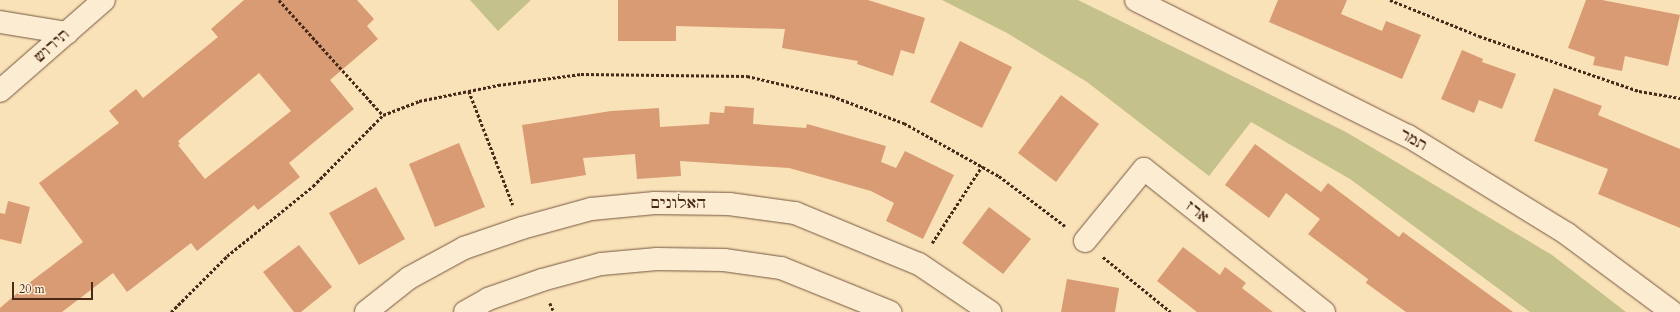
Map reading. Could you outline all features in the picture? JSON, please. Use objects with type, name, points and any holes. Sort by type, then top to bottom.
[{"type":"street","name":"תירוש","points":[[0,91],[104,0]]},
{"type":"street","name":"תמר","points":[[1136,0],[1408,136],[1566,234],[1672,312]]},
{"type":"street","points":[[0,22],[67,33]]},
{"type":"street","name":"ארז","points":[[1085,241],[1144,169],[1324,312]]},
{"type":"street","name":"האלונים","points":[[366,312],[409,278],[450,256],[522,228],[591,208],[655,203],[729,204],[795,214],[919,264],[990,312]]},
{"type":"street","points":[[465,312],[488,299],[542,280],[601,264],[657,259],[724,260],[781,268],[890,312]]},
{"type":"path","points":[[279,0],[383,115]]},
{"type":"path","points":[[1390,0],[1479,36],[1639,91],[1680,98]]},
{"type":"path","points":[[171,312],[227,256],[313,186],[383,115],[419,101],[469,91],[581,74],[747,76],[832,96],[904,123],[999,176],[1085,241],[1171,312]]},
{"type":"path","points":[[469,91],[522,228]]},
{"type":"path","points":[[919,264],[982,166]]},
{"type":"path","points":[[542,280],[554,312]]},
{"type":"shaded area","points":[[470,0],[531,0],[498,31]]},
{"type":"shaded area","points":[[942,0],[1078,0],[1346,132],[1552,255],[1626,312],[1530,312],[1350,179],[1251,122],[1209,176],[1087,82],[1007,33]]},
{"type":"building","points":[[244,0],[357,0],[374,19],[367,26],[378,39],[330,80],[354,109],[289,163],[300,177],[258,210],[254,205],[197,251],[191,243],[127,292],[113,273],[62,312],[0,312],[0,308],[29,283],[83,242],[39,183],[119,123],[109,111],[136,89],[143,98],[218,37],[211,29]],"holes":[[[259,73],[291,111],[205,179],[178,145],[180,144],[178,141]]]},
{"type":"building","points":[[618,0],[868,0],[925,18],[914,54],[901,50],[893,76],[857,64],[858,61],[782,48],[785,29],[676,26],[676,41],[618,41]]},
{"type":"building","points":[[1278,0],[1347,0],[1341,14],[1382,31],[1386,21],[1421,35],[1402,79],[1269,22]]},
{"type":"building","points":[[1586,0],[1602,0],[1680,15],[1668,66],[1625,56],[1622,71],[1593,65],[1595,57],[1568,48]]},
{"type":"building","points":[[960,41],[1012,67],[982,128],[930,102]]},
{"type":"building","points":[[1462,50],[1483,59],[1482,62],[1516,74],[1502,109],[1479,100],[1474,113],[1441,99]]},
{"type":"building","points":[[1554,88],[1602,106],[1598,115],[1680,149],[1680,228],[1598,194],[1608,169],[1534,141]]},
{"type":"building","points":[[1061,95],[1099,124],[1056,182],[1018,153]]},
{"type":"building","points":[[725,106],[754,108],[753,124],[806,128],[807,124],[886,146],[881,162],[896,168],[905,151],[954,175],[923,239],[886,221],[894,203],[871,191],[789,168],[680,161],[681,176],[637,179],[635,154],[583,158],[586,175],[531,184],[522,125],[611,111],[659,108],[660,127],[709,124],[710,112],[724,113]]},
{"type":"building","points":[[459,143],[485,207],[435,227],[409,164]]},
{"type":"building","points":[[1255,144],[1321,192],[1328,183],[1399,237],[1403,232],[1513,312],[1406,312],[1366,283],[1368,279],[1308,234],[1320,219],[1286,193],[1269,218],[1225,185]]},
{"type":"building","points":[[376,187],[405,239],[359,265],[329,213]]},
{"type":"building","points":[[8,201],[30,207],[21,244],[0,239],[0,213],[5,214]]},
{"type":"building","points":[[989,207],[1031,239],[1003,274],[962,243]]},
{"type":"building","points":[[299,245],[332,287],[301,312],[294,312],[263,272]]},
{"type":"building","points":[[1183,247],[1220,275],[1225,267],[1246,283],[1242,288],[1273,312],[1197,312],[1157,281]]},
{"type":"building","points":[[1067,279],[1119,288],[1115,312],[1061,312]]}]
